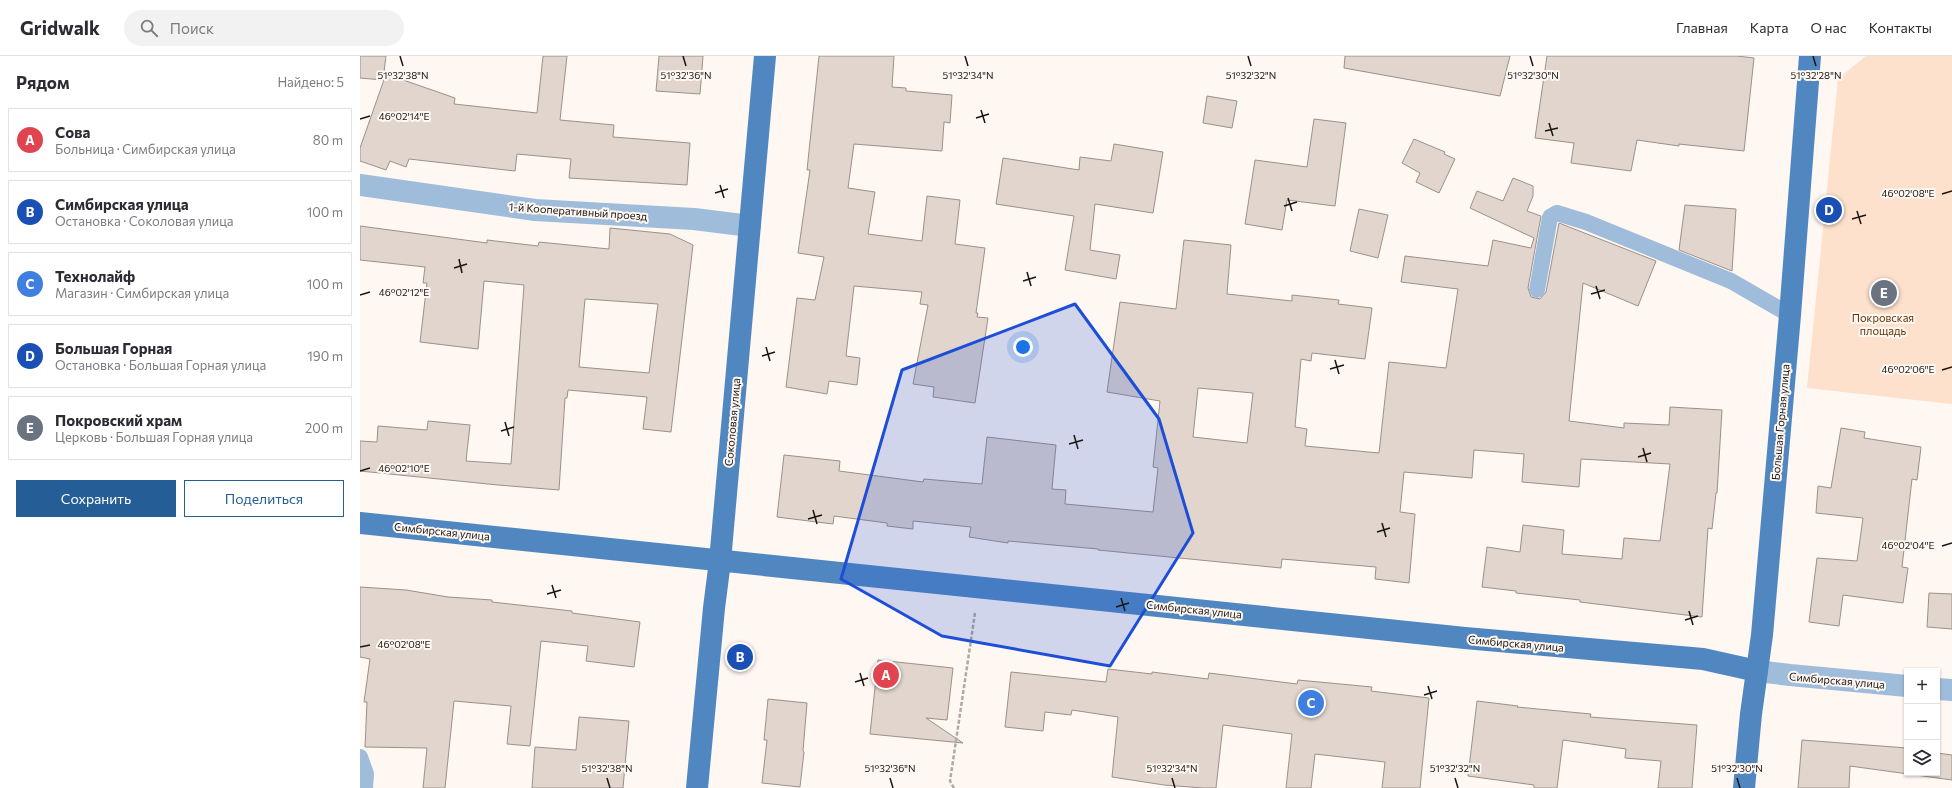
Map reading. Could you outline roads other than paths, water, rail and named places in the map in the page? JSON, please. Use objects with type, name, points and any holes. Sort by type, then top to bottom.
[{"type":"main road","name":"Соколовая улица","points":[[697,788],[710,643],[720,561],[765,56]]},
{"type":"main road","name":"Большая Горная улица","points":[[1744,788],[1762,635],[1790,315],[1810,56]]},
{"type":"main road","name":"Симбирская улица","points":[[360,523],[720,561],[979,586],[1465,638],[1703,659],[1757,670]]},
{"type":"street","name":"1-й Кооперативный проезд","points":[[360,185],[535,210],[694,219],[750,226]]},
{"type":"street","name":"Симбирская улица","points":[[1757,670],[1790,675],[1904,686]]},
{"type":"street","points":[[1940,689],[1952,690]]},
{"type":"lane","points":[[1537,290],[1550,217],[1557,213],[1586,222],[1731,281],[1790,315]]},
{"type":"lane","points":[[360,757],[366,774],[365,788]]},
{"type":"place","name":"Большая Горная","points":[[1829,210]]},
{"type":"place","name":"Покровский храм","points":[[1884,293]]},
{"type":"place","name":"Симбирская улица","points":[[740,657]]},
{"type":"place","name":"Сова","points":[[886,675]]},
{"type":"place","name":"Технолайф","points":[[1311,703]]},
{"type":"park label","name":"Покровская площадь","points":[[1883,323]]}]
